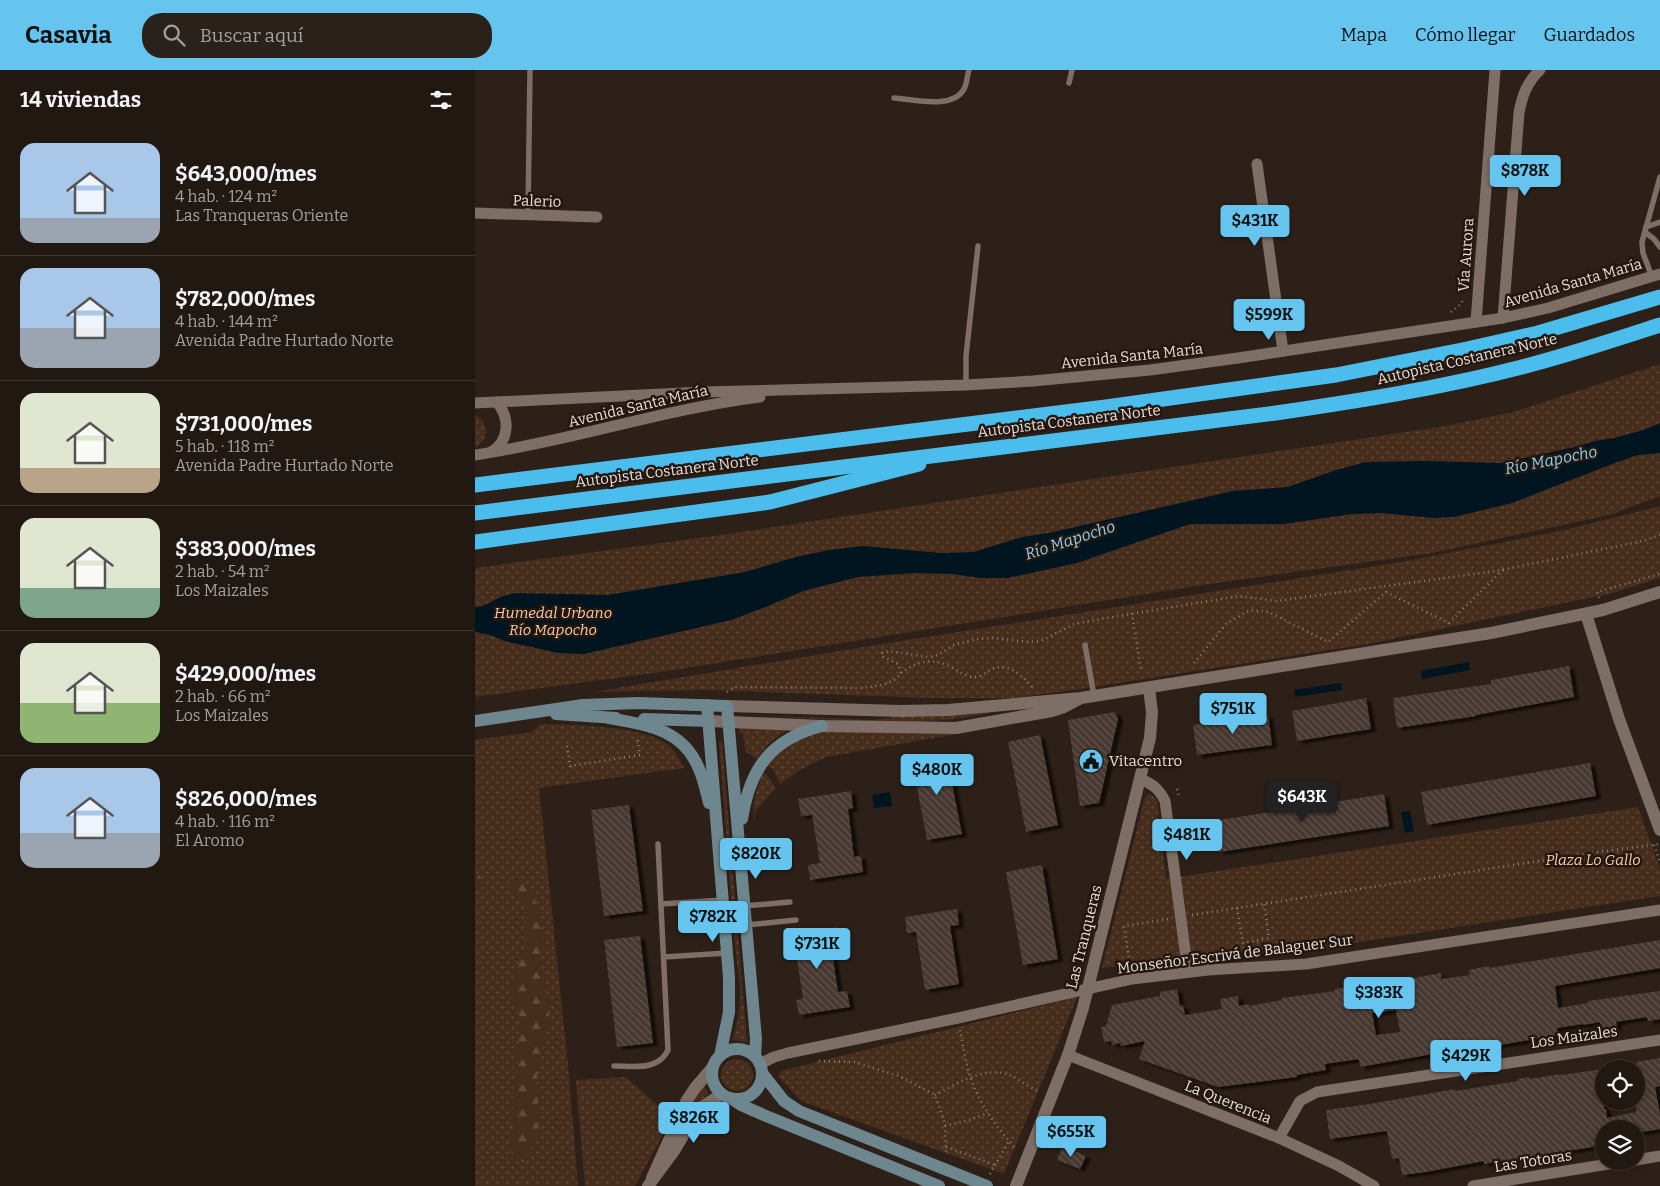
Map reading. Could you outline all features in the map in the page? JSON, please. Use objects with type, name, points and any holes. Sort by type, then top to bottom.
[{"type":"highway","name":"Autopista Costanera Norte","points":[[475,485],[1336,376],[1450,353],[1538,332],[1660,296]]},
{"type":"highway","name":"Autopista Costanera Norte","points":[[475,513],[1357,401],[1521,367],[1603,344],[1660,325]]},
{"type":"highway","points":[[475,542],[770,502],[899,470],[949,453]]},
{"type":"main road","points":[[475,721],[583,705],[638,703],[727,706],[759,1065],[758,1088],[753,1094],[746,1097],[726,1096]]},
{"type":"main road","points":[[707,705],[727,953],[729,1012],[712,1077],[716,1087],[741,1105],[939,1186]]},
{"type":"main road","points":[[536,713],[609,718],[709,721]]},
{"type":"main road","points":[[609,718],[657,728],[677,739],[690,752],[699,769],[717,832]]},
{"type":"main road","points":[[739,846],[749,785],[760,765],[777,747],[787,740],[822,726]]},
{"type":"main road","points":[[717,1062],[726,1052],[741,1050],[759,1065],[784,1101],[799,1112],[946,1169],[988,1181]]},
{"type":"street","name":"Vía Aurora","points":[[1476,322],[1495,70]]},
{"type":"street","points":[[1503,318],[1519,113],[1523,93],[1540,70]]},
{"type":"street","points":[[1257,164],[1283,351]]},
{"type":"street","name":"Palerio","points":[[475,213],[597,217]]},
{"type":"street","name":"Avenida Santa María","points":[[475,403],[703,392],[966,385],[1130,372],[1193,365],[1503,318],[1547,308],[1656,275]]},
{"type":"street","name":"Avenida Santa María","points":[[475,455],[568,438],[717,403],[809,390]]},
{"type":"street","points":[[489,453],[500,445],[504,439],[507,427],[506,416],[497,402]]},
{"type":"street","points":[[727,706],[938,710],[1087,697],[1491,633],[1603,610],[1660,592]]},
{"type":"street","points":[[1586,614],[1619,719],[1660,830]]},
{"type":"street","name":"Las Tranqueras","points":[[1016,1186],[1068,1055],[1088,990],[1150,738],[1152,712],[1149,688]]},
{"type":"street","points":[[709,721],[822,726],[956,728],[1052,711],[1087,697]]},
{"type":"street","points":[[1140,779],[1152,784],[1160,791],[1165,801],[1188,972]]},
{"type":"street","name":"Monseñor Escrivá de Balaguer Sur","points":[[759,1065],[774,1057],[788,1053],[958,1018],[1132,979],[1188,972],[1306,964],[1660,910]]},
{"type":"street","name":"Los Maizales","points":[[1279,1138],[1300,1101],[1317,1092],[1660,1040]]},
{"type":"street","name":"La Querencia","points":[[1068,1055],[1279,1138],[1339,1166],[1374,1186]]},
{"type":"street","points":[[650,1182],[687,1100],[717,1062]]},
{"type":"street","points":[[650,1182],[674,1151],[702,1107],[726,1096]]},
{"type":"street","points":[[1645,1158],[1660,1156]]},
{"type":"street","name":"Las Totoras","points":[[1473,1186],[1595,1166]]},
{"type":"lane","points":[[528,216],[530,70]]},
{"type":"lane","points":[[894,98],[939,102],[953,100],[963,90],[969,70]]},
{"type":"lane","points":[[1069,83],[1072,70]]},
{"type":"lane","points":[[1656,275],[1643,253],[1642,242],[1660,177]]},
{"type":"lane","points":[[1645,230],[1660,222]]},
{"type":"lane","points":[[1645,230],[1655,239],[1660,247]]},
{"type":"lane","points":[[966,385],[966,356],[978,246]]},
{"type":"lane","points":[[1085,646],[1087,697]]},
{"type":"lane","points":[[615,1066],[652,1065],[660,1062],[669,1050],[658,844]]},
{"type":"lane","points":[[661,904],[723,900]]},
{"type":"lane","points":[[744,906],[790,902]]},
{"type":"lane","points":[[746,925],[796,920]]},
{"type":"lane","points":[[664,957],[727,953]]},
{"type":"path","points":[[1451,312],[1461,304],[1465,294]]},
{"type":"path","points":[[901,673],[898,664],[882,656],[882,653],[889,651],[928,657],[938,655],[954,645],[976,639],[994,638],[1029,642],[1043,640],[1073,624],[1132,613],[1239,596],[1277,601],[1504,570],[1643,541],[1660,535]]},
{"type":"path","points":[[1193,663],[1226,624],[1250,610],[1269,612],[1328,642],[1386,592],[1449,622],[1504,570]]},
{"type":"path","points":[[1597,592],[1660,574]]},
{"type":"path","points":[[1132,613],[1141,671]]},
{"type":"path","points":[[707,705],[735,687],[861,688],[883,685],[897,679],[901,673],[915,664],[926,662],[942,662],[963,674],[975,677],[993,669],[1008,668],[1021,674],[1034,689]]},
{"type":"path","points":[[567,746],[570,766],[639,755],[635,723]]},
{"type":"path","points":[[1132,979],[1125,926],[1584,854],[1660,844]]},
{"type":"path","points":[[1237,908],[1243,943],[1269,938],[1264,904]]},
{"type":"path","points":[[958,1018],[970,1077],[988,1113],[1009,1141],[1027,1158]]},
{"type":"path","points":[[813,1060],[854,1062],[899,1076],[935,1095],[945,1126],[946,1169]]},
{"type":"path","points":[[935,1095],[970,1077],[991,1072],[1011,1075],[1033,1089],[1053,1094]]},
{"type":"path","points":[[945,1126],[988,1113]]},
{"type":"path","points":[[988,1181],[1009,1141]]},
{"type":"path","points":[[946,1147],[995,1165]]},
{"type":"green space","name":"Humedal Urbano Río Mapocho","points":[[1660,364],[1660,496],[1613,514],[1432,553],[1202,585],[668,671],[475,697],[475,568],[714,536],[1446,426],[1513,412]]},
{"type":"green space","points":[[475,415],[483,422],[486,432],[483,441],[475,448]]},
{"type":"green space","points":[[1660,506],[1660,578],[1613,593],[1368,644],[1012,698],[931,698],[710,690],[594,692],[851,649],[1407,561],[1565,530]]},
{"type":"green space","points":[[990,711],[989,713],[960,718],[901,722],[841,721],[751,715],[873,720],[918,714]]},
{"type":"green space","points":[[540,724],[607,727],[643,733],[657,738],[668,745],[684,768],[539,788],[569,1075],[578,1186],[475,1186],[475,740],[532,732]]},
{"type":"green space","points":[[739,727],[790,728],[772,742],[757,759],[745,751],[743,734],[739,733]]},
{"type":"green space","points":[[812,732],[968,732],[826,757],[800,770],[780,784],[773,769],[767,766],[778,751]]},
{"type":"green space","points":[[719,742],[722,742],[747,1042],[733,1040],[739,1013],[740,986],[734,937]]},
{"type":"green space","points":[[764,772],[776,788],[755,811],[754,823],[755,797]]},
{"type":"green space","name":"Plaza Lo Gallo","points":[[1149,794],[1157,801],[1166,879],[1638,807],[1660,869],[1660,896],[1281,954],[1179,957],[1102,968],[1145,797]]},
{"type":"green space","points":[[475,871],[480,876],[484,887],[475,890]]},
{"type":"green space","points":[[509,879],[522,880],[533,891],[544,942],[541,966],[550,1007],[548,1027],[537,1068],[539,1135],[524,1162],[512,1158],[509,1137],[513,1087],[518,1068],[517,1048],[521,1025],[518,1008],[508,990],[525,949],[527,913],[524,902],[507,888]]},
{"type":"green space","points":[[1077,997],[1004,1174],[801,1101],[778,1076],[781,1071]]},
{"type":"green space","points":[[737,1059],[743,1060],[748,1064],[752,1069],[752,1081],[748,1086],[743,1090],[737,1091],[731,1090],[726,1086],[722,1081],[721,1075],[722,1069],[726,1064],[731,1060]]},
{"type":"green space","points":[[626,1077],[672,1118],[635,1186],[585,1186],[576,1080]]},
{"type":"green space","points":[[704,1084],[708,1094],[696,1105],[692,1101]]},
{"type":"water","name":"Río Mapocho","points":[[1660,423],[1660,453],[1638,455],[1512,503],[1454,517],[1433,518],[1382,513],[1352,514],[1284,524],[1190,524],[1077,563],[1008,578],[980,578],[953,574],[915,573],[858,577],[803,591],[731,620],[584,654],[558,653],[475,632],[475,607],[483,606],[503,596],[516,593],[608,595],[745,572],[796,557],[829,550],[863,546],[941,553],[974,552],[1022,537],[1049,533],[1233,491],[1288,487],[1333,471],[1366,462],[1501,463],[1614,438],[1644,430]]},
{"type":"water","points":[[1469,662],[1470,670],[1422,679],[1421,671]]},
{"type":"water","points":[[1341,683],[1342,690],[1295,697],[1294,690]]},
{"type":"water","points":[[890,792],[892,806],[874,808],[872,795]]},
{"type":"water","points":[[1410,811],[1414,831],[1405,833],[1401,812]]},
{"type":"building","points":[[1569,666],[1574,697],[1476,716],[1397,728],[1393,698],[1491,684],[1491,680]]},
{"type":"building","points":[[1366,698],[1371,729],[1297,741],[1292,711]]},
{"type":"building","name":"Vitacentro","points":[[1115,712],[1118,719],[1099,803],[1080,806],[1068,720]]},
{"type":"building","points":[[1268,715],[1272,745],[1197,755],[1193,725]]},
{"type":"building","points":[[1040,735],[1058,825],[1026,832],[1008,742]]},
{"type":"building","points":[[960,756],[963,772],[950,774],[962,834],[927,840],[916,782],[907,783],[904,767]]},
{"type":"building","points":[[1590,763],[1596,796],[1427,825],[1421,792]]},
{"type":"building","points":[[851,791],[853,808],[848,809],[854,857],[861,856],[863,872],[810,880],[808,865],[820,863],[812,815],[801,816],[798,799]]},
{"type":"building","points":[[1384,794],[1389,826],[1219,852],[1214,821]]},
{"type":"building","points":[[629,805],[643,911],[604,916],[591,810]]},
{"type":"building","points":[[1042,865],[1058,959],[1023,965],[1006,872]]},
{"type":"building","points":[[957,909],[959,925],[950,926],[959,984],[925,990],[916,932],[907,933],[905,917]]},
{"type":"building","points":[[837,927],[840,944],[831,946],[838,992],[847,991],[850,1007],[799,1015],[796,1000],[803,999],[796,952],[788,953],[785,934]]},
{"type":"building","points":[[640,936],[653,1043],[617,1047],[604,940]]},
{"type":"building","points":[[1660,940],[1660,968],[1555,986],[1558,1008],[1588,1003],[1588,1001],[1660,991],[1660,1019],[1648,1021],[1647,1017],[1616,1022],[1617,1027],[1601,1030],[1600,1022],[1557,1028],[1558,1035],[1483,1048],[1466,1050],[1466,1048],[1360,1067],[1359,1059],[1325,1064],[1326,1070],[1297,1075],[1297,1077],[1218,1087],[1139,1059],[1145,1041],[1121,1046],[1120,1043],[1112,1045],[1111,1041],[1104,1042],[1101,1027],[1106,1026],[1112,1005],[1160,996],[1160,992],[1177,989],[1180,1006],[1183,1005],[1185,1015],[1222,1009],[1220,999],[1238,996],[1239,1006],[1249,1004],[1249,1006],[1282,1000],[1282,998],[1364,985],[1363,981],[1375,979],[1376,985],[1441,973],[1441,979],[1470,975],[1469,970],[1489,966],[1490,968]],"holes":[[[1396,1010],[1400,1032],[1376,1035],[1372,1013]]]},
{"type":"building","points":[[1660,1058],[1660,1086],[1655,1087],[1660,1114],[1660,1129],[1645,1132],[1645,1120],[1595,1120],[1595,1146],[1484,1164],[1484,1161],[1402,1175],[1399,1158],[1392,1159],[1387,1131],[1330,1139],[1326,1110],[1518,1081],[1517,1079],[1529,1077],[1529,1079],[1595,1070],[1595,1110],[1606,1110],[1607,1118],[1636,1112],[1636,1110],[1645,1110],[1645,1060]]},
{"type":"building","points":[[1063,1146],[1086,1156],[1080,1169],[1057,1160]]},
{"type":"place","name":"Vitacentro","points":[[1091,761]]}]
